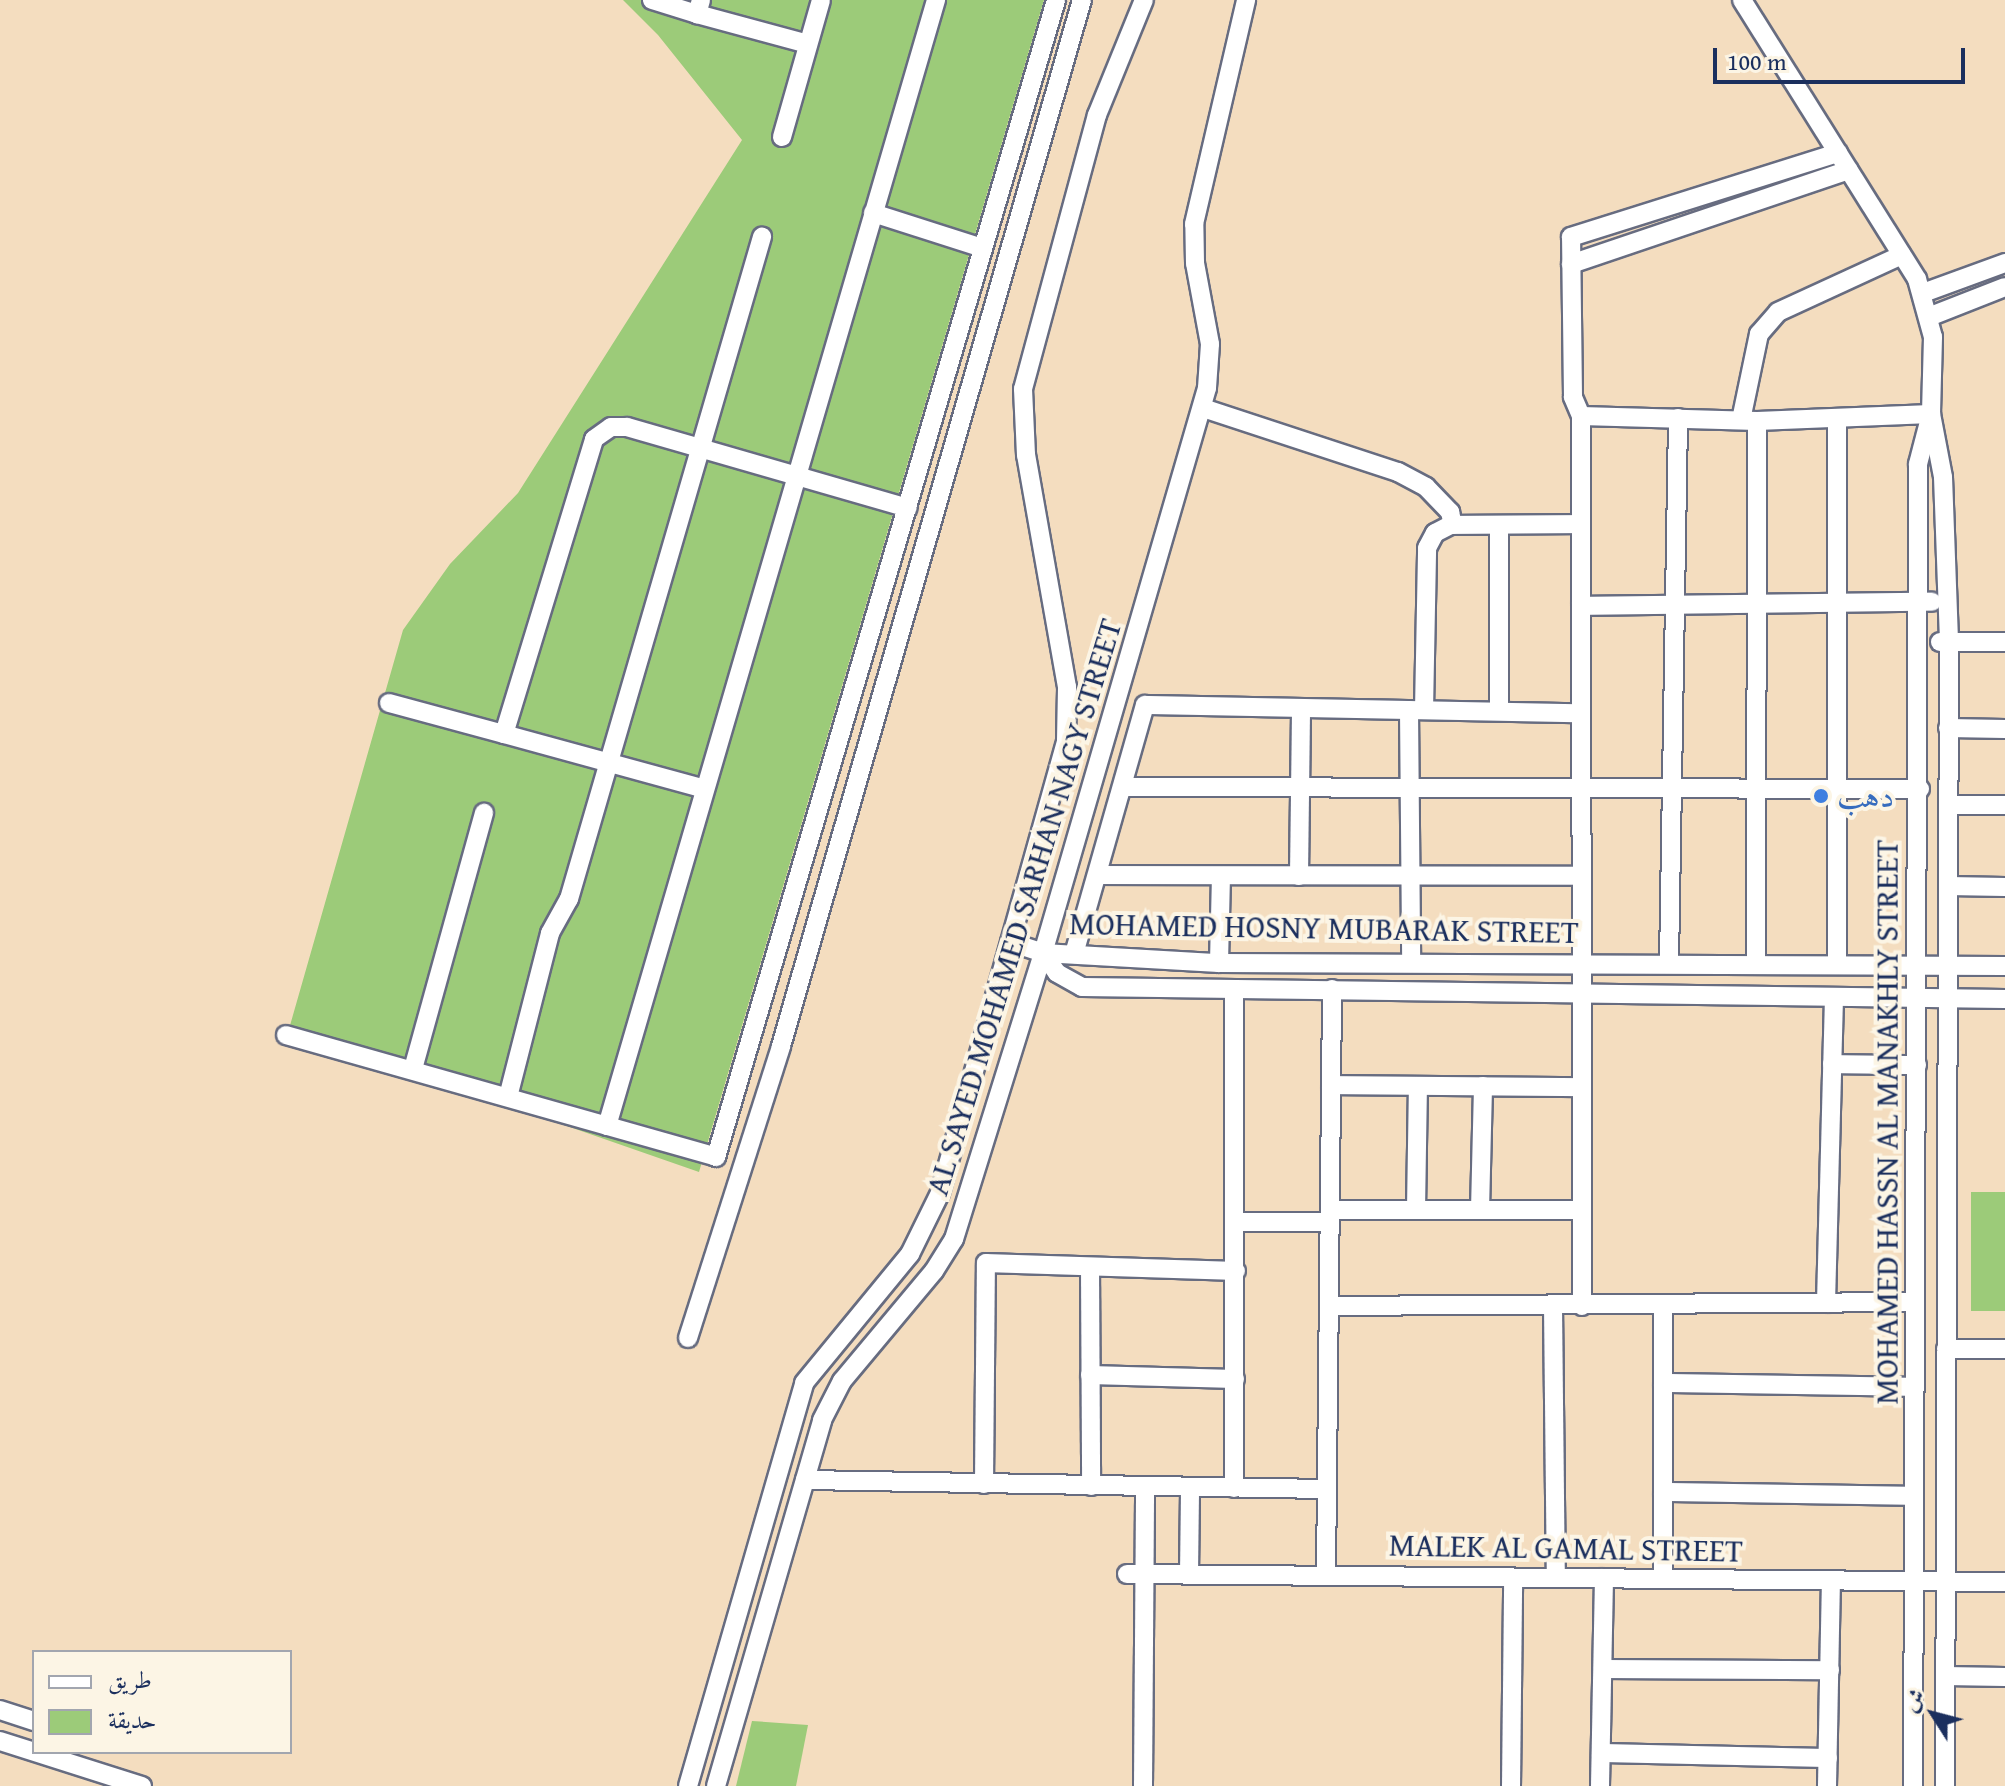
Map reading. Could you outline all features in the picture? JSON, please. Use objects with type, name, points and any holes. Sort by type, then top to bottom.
[{"type":"street","points":[[652,0],[699,7],[808,44]]},
{"type":"street","points":[[782,137],[821,0]]},
{"type":"street","points":[[607,1126],[936,0]]},
{"type":"street","points":[[286,1035],[716,1157],[1056,0]]},
{"type":"street","points":[[688,1338],[781,1046],[901,618],[1082,0]]},
{"type":"street","name":"AL SAYED MOHAMED SARHAN NAGY STREET","points":[[688,1786],[800,1393],[810,1374],[910,1254],[932,1215],[1066,741],[1069,706],[1023,433],[1025,369],[1097,115],[1144,0]]},
{"type":"street","name":"AL SAYED MOHAMED SARHAN NAGY STREET","points":[[716,1786],[805,1480],[835,1392],[934,1271],[961,1224],[1043,953],[1203,408],[1210,344],[1195,263],[1195,216],[1246,0]]},
{"type":"street","name":"MOHAMED HASSN AL MANAKHLY STREET","points":[[1747,2],[1902,255],[1923,293],[1931,316],[1931,414],[1943,469],[1949,642],[1945,1786]]},
{"type":"street","points":[[1582,1306],[1581,416],[1573,397],[1571,237],[1838,153]]},
{"type":"street","points":[[1571,264],[1849,170]]},
{"type":"street","points":[[1701,197],[1708,216]]},
{"type":"street","points":[[873,213],[983,248]]},
{"type":"street","points":[[508,1097],[550,933],[569,899],[762,237]]},
{"type":"street","points":[[1756,964],[1756,603],[1749,420],[1759,334],[1778,312],[1902,255]]},
{"type":"street","points":[[1923,293],[2005,263]]},
{"type":"street","points":[[1931,316],[2005,287]]},
{"type":"street","points":[[1203,408],[1398,472],[1426,487],[1450,512],[1453,525]]},
{"type":"street","points":[[1581,416],[1749,420],[1931,414]]},
{"type":"street","name":"MOHAMED HASSN AL MANAKHLY STREET","points":[[1913,1786],[1921,642],[1918,464],[1931,414]]},
{"type":"street","points":[[1669,963],[1678,418]]},
{"type":"street","points":[[1837,419],[1837,965]]},
{"type":"street","points":[[504,734],[594,439],[611,427],[627,427],[796,473],[908,508]]},
{"type":"street","points":[[1411,963],[1410,788],[1427,548],[1435,533],[1453,525],[1581,524]]},
{"type":"street","points":[[1499,525],[1499,711]]},
{"type":"street","points":[[1581,606],[1839,601],[1947,603]]},
{"type":"street","points":[[877,611],[901,618]]},
{"type":"street","points":[[1921,642],[2005,642]]},
{"type":"street","points":[[389,703],[705,789]]},
{"type":"street","points":[[1074,954],[1145,705],[1581,713]]},
{"type":"street","points":[[1299,876],[1301,708]]},
{"type":"street","points":[[1948,728],[2005,729]]},
{"type":"street","points":[[1123,787],[1920,789]]},
{"type":"street","points":[[1948,805],[2005,805]]},
{"type":"street","points":[[413,1069],[484,813]]},
{"type":"street","points":[[1098,875],[1582,876]]},
{"type":"street","points":[[1219,963],[1221,876]]},
{"type":"street","points":[[1948,886],[2005,887]]},
{"type":"street","points":[[1010,942],[1043,953]]},
{"type":"street","name":"MOHAMED HOSNY MUBARAK STREET","points":[[1043,953],[1219,963],[2005,966]]},
{"type":"street","name":"MOHAMED HOSNY MUBARAK STREET","points":[[1043,953],[1057,973],[1082,987],[1332,989],[1582,996],[2005,999]]},
{"type":"street","points":[[1326,1576],[1332,989]]},
{"type":"street","points":[[1234,990],[1237,1222],[1234,1488]]},
{"type":"street","points":[[1826,1303],[1834,998]]},
{"type":"street","points":[[1832,1064],[1917,1065]]},
{"type":"street","points":[[1331,1085],[1582,1087]]},
{"type":"street","points":[[1416,1210],[1418,1086]]},
{"type":"street","points":[[1480,1210],[1483,1086]]},
{"type":"street","points":[[1237,1222],[1416,1210],[1582,1210]]},
{"type":"street","points":[[984,1484],[983,1266],[992,1259],[1090,1268],[1236,1271]]},
{"type":"street","points":[[1090,1268],[1091,1486]]},
{"type":"street","points":[[1329,1306],[1915,1302]]},
{"type":"street","points":[[1663,1304],[1663,1579]]},
{"type":"street","points":[[1553,1306],[1556,1578]]},
{"type":"street","points":[[1946,1349],[2005,1349]]},
{"type":"street","points":[[1090,1375],[1235,1379]]},
{"type":"street","points":[[1663,1383],[1914,1387]]},
{"type":"street","points":[[805,1480],[1327,1489]]},
{"type":"street","points":[[1143,1786],[1136,1574],[1145,1487]]},
{"type":"street","points":[[1189,1574],[1190,1487]]},
{"type":"street","points":[[1663,1492],[1914,1496]]},
{"type":"street","name":"MALEK AL GAMAL STREET","points":[[1136,1574],[2005,1582]]},
{"type":"street","points":[[1511,1786],[1513,1578]]},
{"type":"street","points":[[1600,1786],[1604,1578]]},
{"type":"street","points":[[1827,1786],[1831,1581]]},
{"type":"street","points":[[1603,1669],[1830,1670]]},
{"type":"street","points":[[1945,1676],[2005,1677]]},
{"type":"street","points":[[0,1710],[32,1720]]},
{"type":"street","points":[[0,1741],[32,1751]]},
{"type":"street","points":[[1601,1753],[1828,1758]]},
{"type":"street","points":[[42,1754],[142,1786]]},
{"type":"street","points":[[79,1754],[90,1769]]},
{"type":"green space","points":[[623,0],[1044,0],[699,1172],[289,1029],[403,630],[450,564],[518,493],[742,140],[658,35]]},
{"type":"green space","points":[[1971,1192],[2005,1192],[2005,1311],[1971,1311]]},
{"type":"green space","points":[[752,1721],[808,1725],[796,1786],[736,1786]]},
{"type":"place","name":"دهب","points":[[1821,796]]}]
